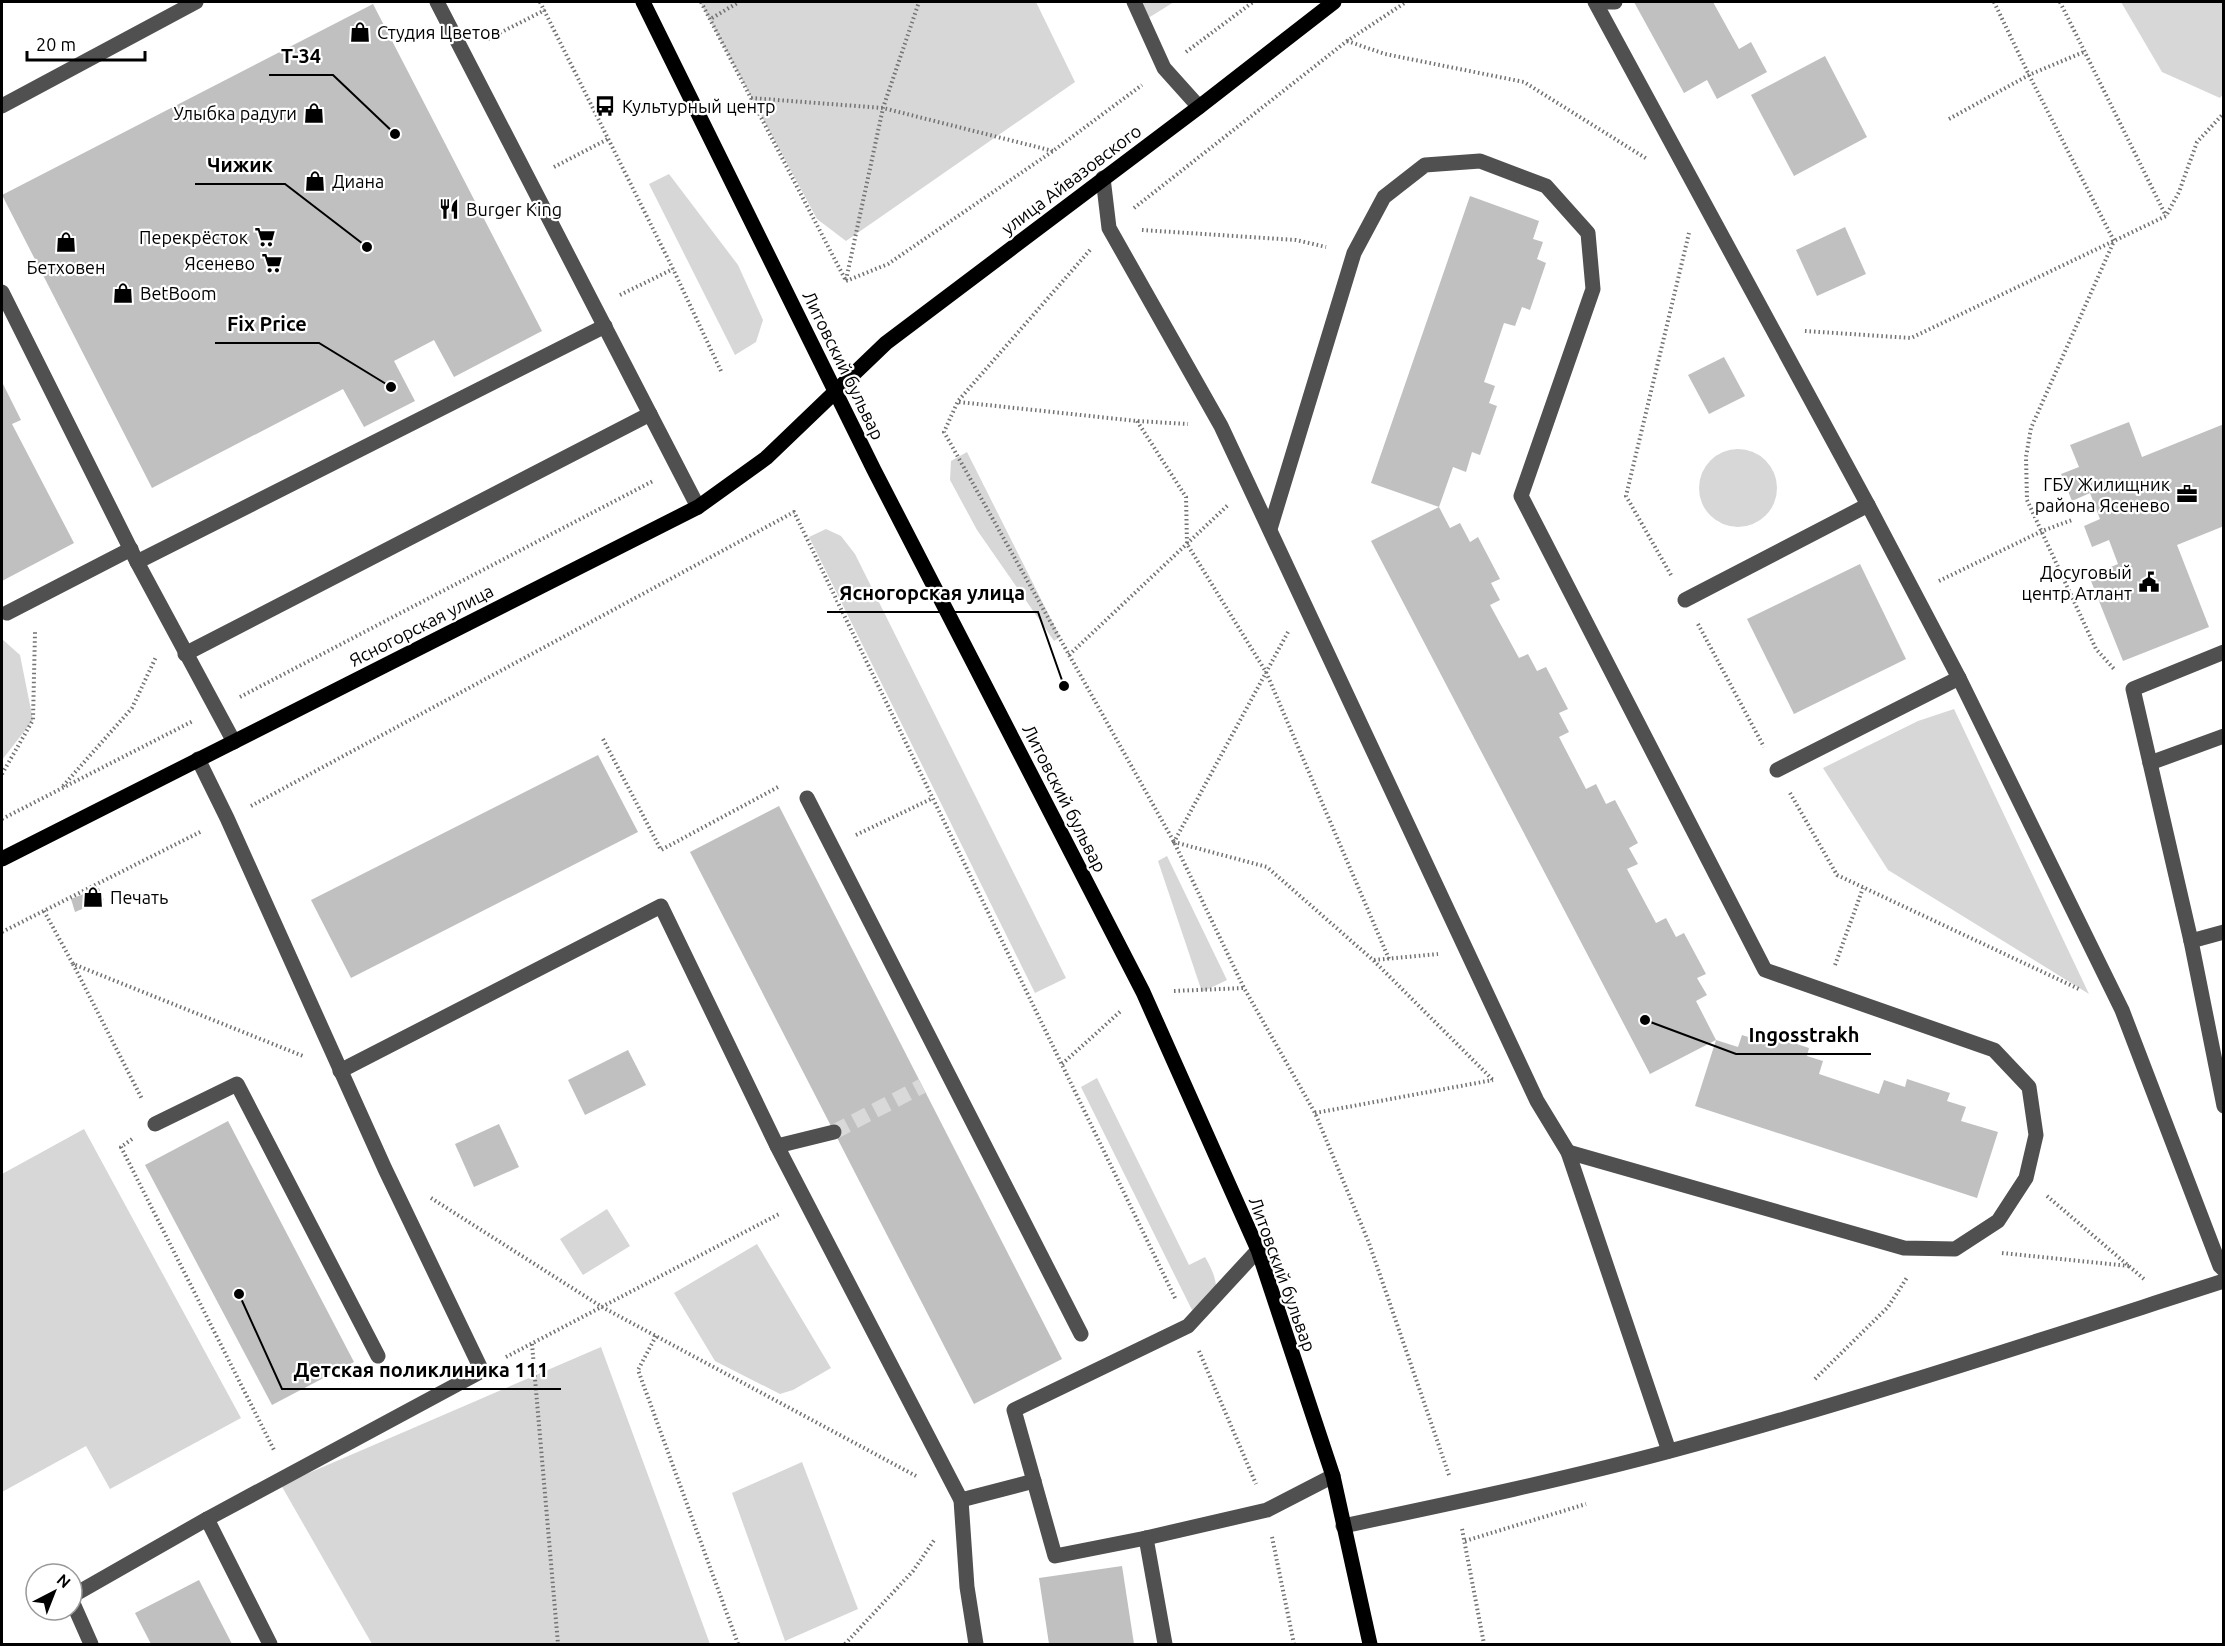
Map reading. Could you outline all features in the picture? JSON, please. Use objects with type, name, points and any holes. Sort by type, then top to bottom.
[{"type":"main road","name":"Литовский бульвар","points":[[643,2],[835,392],[1143,992],[1258,1250],[1333,1476],[1371,1644]]},
{"type":"main road","name":"улица Айвазовского","points":[[835,392],[886,343],[1334,2]]},
{"type":"main road","name":"Ясногорская улица","points":[[2,859],[698,507],[766,458],[835,392]]},
{"type":"lane","points":[[2,106],[196,2]]},
{"type":"lane","points":[[437,2],[698,507]]},
{"type":"lane","points":[[1134,2],[1164,68],[1199,107]]},
{"type":"lane","points":[[1595,2],[1868,505],[1959,678],[2122,1010],[2223,1270]]},
{"type":"lane","points":[[1607,2],[1615,2]]},
{"type":"lane","points":[[1270,529],[1354,254],[1384,197],[1425,165],[1480,161],[1546,186],[1588,233],[1593,289],[1521,496],[1765,970],[1994,1050],[2029,1088],[2036,1135],[2026,1178],[1998,1221],[1955,1249],[1904,1248],[1568,1152]]},
{"type":"lane","points":[[1103,178],[1109,228],[1221,426],[1538,1101],[1568,1152],[1669,1451]]},
{"type":"lane","points":[[2,292],[134,556],[234,742]]},
{"type":"lane","points":[[7,613],[134,556],[605,326]]},
{"type":"lane","points":[[185,654],[650,414]]},
{"type":"lane","points":[[1685,600],[1868,505]]},
{"type":"lane","points":[[2223,652],[2133,689],[2191,941],[2223,1107]]},
{"type":"lane","points":[[1777,770],[1959,678]]},
{"type":"lane","points":[[2150,763],[2223,736]]},
{"type":"lane","points":[[84,1589],[207,1519],[482,1371],[340,1071],[227,818],[198,759]]},
{"type":"lane","points":[[807,798],[1081,1334]]},
{"type":"lane","points":[[340,1071],[661,906],[777,1146],[961,1500],[967,1587],[976,1644]]},
{"type":"lane","points":[[2191,941],[2223,932]]},
{"type":"lane","points":[[155,1124],[237,1084],[378,1356]]},
{"type":"lane","points":[[777,1146],[834,1131]]},
{"type":"lane","points":[[1258,1250],[1188,1326],[1014,1410],[1055,1556],[1267,1510],[1333,1476]]},
{"type":"lane","points":[[1343,1526],[1669,1451],[1880,1391],[2223,1281]]},
{"type":"lane","points":[[961,1500],[1034,1481]]},
{"type":"lane","points":[[207,1519],[270,1644]]},
{"type":"lane","points":[[1146,1538],[1165,1644]]},
{"type":"lane","points":[[82,1622],[92,1644]]},
{"type":"path","points":[[540,2],[673,269],[721,371]]},
{"type":"path","points":[[702,2],[846,281]]},
{"type":"path","points":[[711,18],[739,2]]},
{"type":"path","points":[[846,281],[883,108],[919,2]]},
{"type":"path","points":[[846,281],[888,264],[1053,151],[1253,2]]},
{"type":"path","points":[[1406,2],[1347,41],[1385,54],[1524,82],[1650,161]]},
{"type":"path","points":[[1994,2],[2114,241]]},
{"type":"path","points":[[2060,2],[2166,216]]},
{"type":"path","points":[[463,51],[545,10]]},
{"type":"path","points":[[1949,119],[2030,75],[2086,51]]},
{"type":"path","points":[[751,98],[883,108],[1053,151]]},
{"type":"path","points":[[1772,329],[1911,338],[2114,241],[2166,216],[2179,192],[2197,142],[2223,113]]},
{"type":"path","points":[[529,179],[608,139]]},
{"type":"path","points":[[1699,192],[1626,496],[1836,874],[2122,1010]]},
{"type":"path","points":[[1109,228],[1296,240]]},
{"type":"path","points":[[2114,241],[2031,428],[2026,457],[2027,500],[2096,649],[2133,689]]},
{"type":"path","points":[[595,307],[673,269]]},
{"type":"path","points":[[958,401],[1137,421],[1221,426]]},
{"type":"path","points":[[1137,421],[1186,497],[1187,543],[1266,672],[1389,959]]},
{"type":"path","points":[[944,432],[1174,842],[1244,988],[1315,1113],[1369,1243],[1453,1487],[1484,1644]]},
{"type":"path","points":[[2,819],[678,468]]},
{"type":"path","points":[[1069,655],[1249,484]]},
{"type":"path","points":[[2,932],[227,818],[794,512],[1188,1326],[1267,1510],[1294,1644]]},
{"type":"path","points":[[1914,594],[2042,531],[2072,520]]},
{"type":"path","points":[[1174,842],[1304,603]]},
{"type":"path","points":[[61,789],[132,708],[171,627]]},
{"type":"path","points":[[2,774],[33,720],[35,632]]},
{"type":"path","points":[[603,740],[661,850],[798,777],[807,798]]},
{"type":"path","points":[[831,847],[933,798]]},
{"type":"path","points":[[1174,842],[1267,867],[1373,960],[1494,1080],[1538,1101]]},
{"type":"path","points":[[1826,991],[1863,887]]},
{"type":"path","points":[[44,911],[155,1124],[121,1147],[287,1476]]},
{"type":"path","points":[[1373,960],[1468,952]]},
{"type":"path","points":[[73,964],[340,1071]]},
{"type":"path","points":[[1315,1113],[1494,1080]]},
{"type":"path","points":[[425,1194],[602,1307],[919,1478]]},
{"type":"path","points":[[2048,1197],[2146,1280]]},
{"type":"path","points":[[482,1371],[806,1200]]},
{"type":"path","points":[[1812,1382],[1888,1307],[1926,1248]]},
{"type":"path","points":[[1955,1249],[2129,1266]]},
{"type":"path","points":[[656,1336],[639,1370],[738,1644]]},
{"type":"path","points":[[532,1344],[558,1644]]},
{"type":"path","points":[[845,1644],[913,1571],[961,1500]]},
{"type":"shaded area","points":[[700,2],[1036,2],[1075,82],[846,241],[817,219]]},
{"type":"shaded area","points":[[1137,2],[1174,2],[1145,20]]},
{"type":"shaded area","points":[[2121,2],[2223,2],[2223,94],[2220,98],[2162,72]]},
{"type":"shaded area","points":[[669,174],[738,265],[763,320],[756,342],[735,355],[649,184]]},
{"type":"shaded area","points":[[1738,449],[1753,452],[1770,466],[1777,488],[1774,503],[1760,520],[1738,527],[1723,524],[1706,510],[1699,488],[1702,473],[1716,456]]},
{"type":"shaded area","points":[[967,452],[1060,637],[1054,641],[977,530],[950,480],[951,461]]},
{"type":"shaded area","points":[[826,529],[841,536],[855,554],[1066,978],[1035,993],[809,537]]},
{"type":"shaded area","points":[[2,639],[20,655],[33,720],[2,760]]},
{"type":"shaded area","points":[[1954,709],[2089,994],[1888,870],[1823,768],[1918,721]]},
{"type":"shaded area","points":[[1167,856],[1227,980],[1202,992],[1158,861]]},
{"type":"shaded area","points":[[1097,1078],[1189,1265],[1205,1257],[1208,1262],[1216,1283],[1215,1300],[1192,1310],[1081,1087]]},
{"type":"shaded area","points":[[84,1129],[241,1418],[110,1489],[86,1446],[2,1492],[2,1174]]},
{"type":"shaded area","points":[[607,1209],[630,1246],[583,1275],[560,1239]]},
{"type":"shaded area","points":[[757,1244],[831,1368],[793,1390],[780,1394],[715,1361],[674,1293]]},
{"type":"shaded area","points":[[601,1347],[710,1644],[372,1644],[281,1485]]},
{"type":"shaded area","points":[[802,1462],[858,1609],[785,1641],[732,1493]]},
{"type":"building","points":[[1634,2],[1713,2],[1739,49],[1751,42],[1767,72],[1717,99],[1707,80],[1684,93]]},
{"type":"building","name":"Ясенево","points":[[373,4],[542,331],[454,377],[434,340],[394,361],[415,401],[364,427],[343,389],[152,488],[2,195]]},
{"type":"building","points":[[1825,56],[1867,137],[1794,176],[1751,95]]},
{"type":"building","points":[[1470,196],[1539,221],[1533,239],[1543,242],[1537,259],[1546,263],[1530,310],[1522,307],[1515,326],[1504,323],[1484,382],[1495,386],[1489,403],[1497,406],[1480,455],[1472,452],[1466,472],[1453,467],[1439,507],[1371,483]]},
{"type":"building","points":[[1845,227],[1866,274],[1817,296],[1796,250]]},
{"type":"building","points":[[1724,357],[1745,396],[1709,414],[1688,375]]},
{"type":"building","points":[[2,382],[21,420],[12,424],[74,543],[2,581]]},
{"type":"building","points":[[2129,422],[2142,457],[2224,424],[2224,526],[2177,545],[2209,627],[2123,661],[2089,576],[2118,564],[2109,540],[2092,547],[2084,526],[2100,519],[2090,493],[2072,501],[2061,474],[2079,467],[2070,445]]},
{"type":"building","points":[[1439,507],[1450,528],[1460,523],[1470,542],[1478,537],[1500,579],[1491,583],[1500,600],[1490,605],[1519,658],[1528,654],[1537,671],[1546,667],[1568,709],[1559,713],[1569,732],[1559,737],[1586,789],[1596,784],[1606,804],[1615,800],[1638,843],[1629,848],[1638,864],[1627,869],[1656,923],[1666,918],[1676,937],[1684,933],[1706,974],[1697,978],[1707,995],[1696,1001],[1716,1040],[1650,1074],[1371,541]]},
{"type":"building","points":[[1860,564],[1906,659],[1794,714],[1747,619]]},
{"type":"building","points":[[598,755],[638,832],[351,978],[311,900]]},
{"type":"building","points":[[779,806],[1062,1359],[974,1404],[690,852]]},
{"type":"building","points":[[99,888],[104,900],[75,912],[71,899]]},
{"type":"building","points":[[1764,1033],[1809,1048],[1807,1056],[1823,1061],[1819,1074],[1879,1094],[1884,1080],[1905,1087],[1907,1079],[1950,1093],[1947,1101],[1966,1107],[1961,1121],[1998,1132],[1977,1198],[1695,1106],[1716,1040],[1738,1047],[1742,1035],[1761,1041]]},
{"type":"building","points":[[628,1050],[646,1085],[585,1115],[568,1080]]},
{"type":"building","points":[[228,1121],[354,1362],[272,1405],[145,1165]]},
{"type":"building","points":[[499,1124],[519,1167],[474,1187],[455,1144]]},
{"type":"building","points":[[1122,1566],[1134,1644],[1049,1644],[1039,1578]]},
{"type":"building","points":[[199,1580],[232,1644],[151,1644],[135,1613]]},
{"type":"tunnel","points":[[834,1132],[922,1086]]},
{"type":"place","name":"Студия Цветов","points":[[360,32]]},
{"type":"place","name":"Культурный центр","points":[[605,106]]},
{"type":"place","name":"Улыбка радуги","points":[[314,113]]},
{"type":"place","name":"T-34","points":[[395,134]]},
{"type":"place","name":"Диана","points":[[315,181]]},
{"type":"place","name":"Burger King","points":[[449,209]]},
{"type":"place","name":"Перекрёсток","points":[[265,237]]},
{"type":"place","name":"Бетховен","points":[[66,242]]},
{"type":"place","name":"Чижик","points":[[367,247]]},
{"type":"place","name":"Ясенево","points":[[272,263]]},
{"type":"place","name":"BetBoom","points":[[123,293]]},
{"type":"place","name":"Fix Price","points":[[391,387]]},
{"type":"place","name":"ГБУ Жилищник района Ясенево","points":[[2187,494]]},
{"type":"place","name":"Досуговый центр Атлант","points":[[2149,582]]},
{"type":"place","name":"Ясногорская улица","points":[[1064,686]]},
{"type":"place","name":"Печать","points":[[93,897]]},
{"type":"place","name":"Ingosstrakh","points":[[1645,1020]]},
{"type":"place","name":"Детская поликлиника 111","points":[[239,1294]]}]
